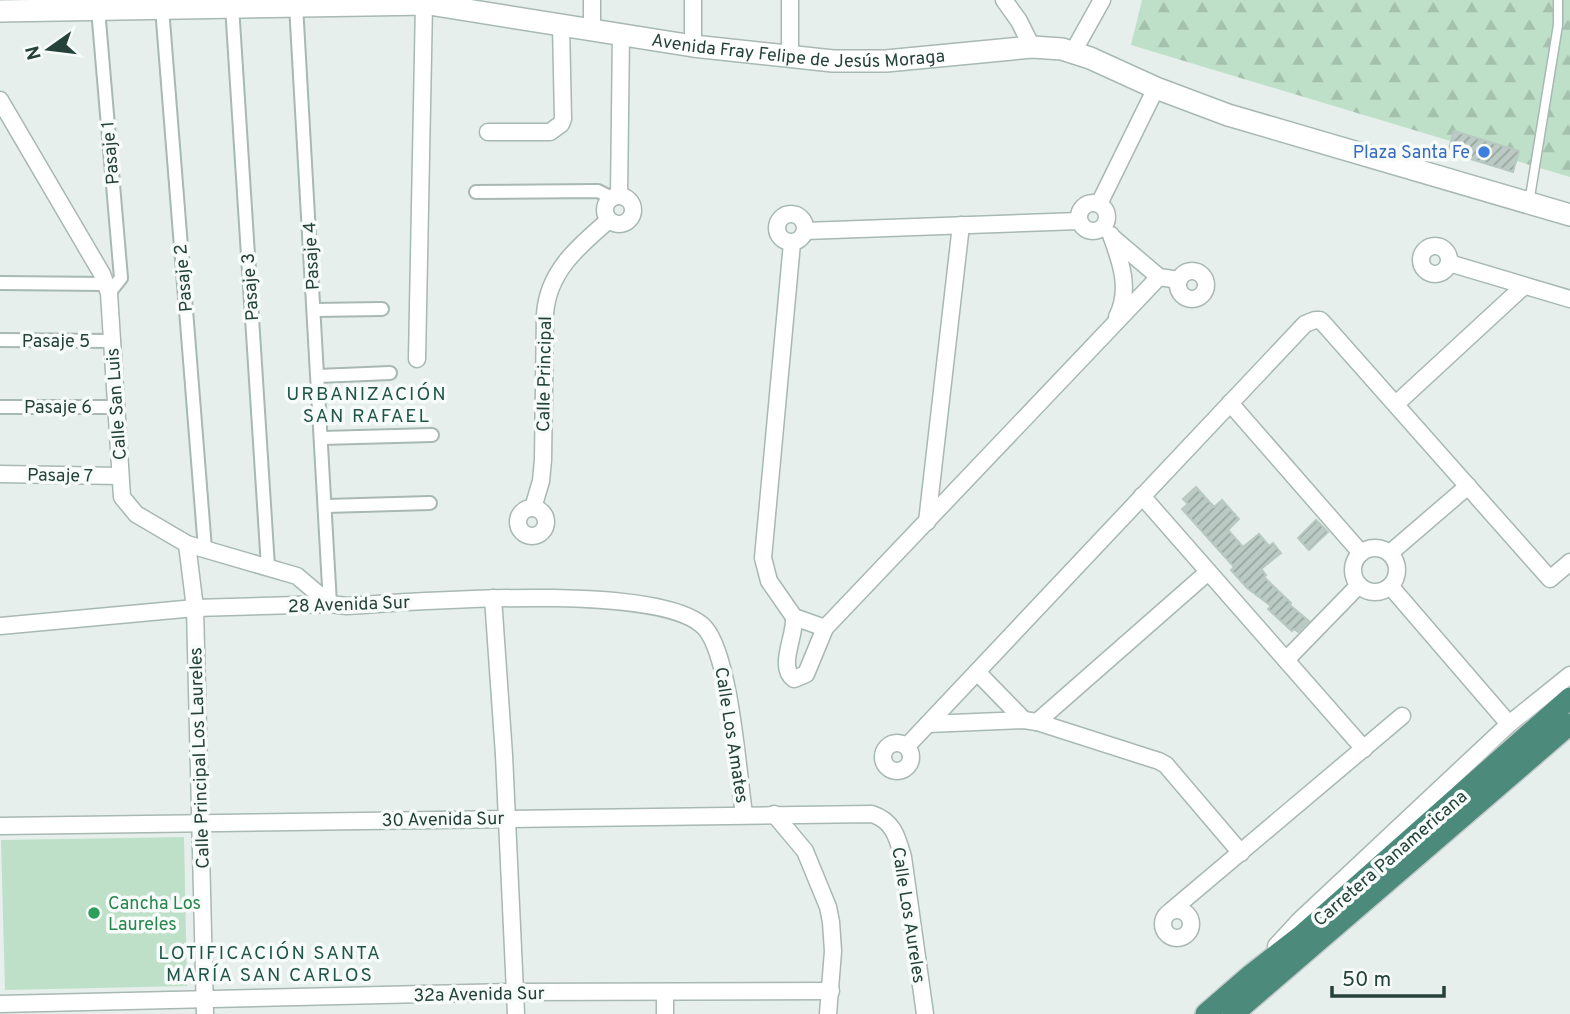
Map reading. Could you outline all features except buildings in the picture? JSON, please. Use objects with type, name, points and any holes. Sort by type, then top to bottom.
[{"type":"highway","name":"Carretera Panamericana","points":[[1206,1014],[1301,936],[1570,698]]},
{"type":"highway","name":"Carretera Panamericana","points":[[1233,1014],[1570,724]]},
{"type":"street","points":[[592,0],[592,30]]},
{"type":"street","points":[[693,0],[693,46]]},
{"type":"street","points":[[790,0],[790,57]]},
{"type":"street","points":[[1003,0],[1015,15],[1032,47]]},
{"type":"street","points":[[1073,52],[1102,0]]},
{"type":"street","name":"Avenida Fray Felipe de Jesús Moraga","points":[[9,7],[394,2],[492,7],[561,25],[693,46],[844,61],[886,61],[1032,47],[1073,52],[1228,115],[1570,215]]},
{"type":"street","name":"Pasaje 4","points":[[296,3],[330,604]]},
{"type":"street","name":"Pasaje 3","points":[[220,4],[268,567]]},
{"type":"street","points":[[417,359],[424,4]]},
{"type":"street","name":"Pasaje 2","points":[[152,5],[205,549]]},
{"type":"street","name":"Pasaje 1","points":[[87,6],[121,278],[107,289]]},
{"type":"street","points":[[488,132],[550,132],[561,124],[561,25]]},
{"type":"street","points":[[476,191],[598,191],[615,197],[629,200],[633,213],[624,223],[615,224],[609,220],[605,209],[615,197],[621,34]]},
{"type":"street","points":[[1099,204],[1156,88]]},
{"type":"street","name":"Calle San Luis","points":[[0,100],[102,274],[107,289],[122,497],[136,514],[187,544],[297,576],[330,604]]},
{"type":"street","points":[[1079,221],[1082,208],[1090,203],[1099,204],[1107,215],[1107,232],[1125,282],[1122,308],[1113,326]]},
{"type":"street","points":[[788,214],[797,215],[804,222],[805,231],[800,239],[792,243],[779,236],[777,228],[780,219],[788,214]]},
{"type":"street","name":"Calle Principal","points":[[533,508],[542,473],[545,314],[550,289],[564,263],[609,220]]},
{"type":"street","points":[[805,231],[1079,221],[1089,231],[1107,232],[1158,277],[1179,280]]},
{"type":"street","points":[[926,523],[961,225]]},
{"type":"street","points":[[792,243],[763,558],[769,581],[794,617],[794,631],[786,666],[794,679],[806,674],[825,628],[1158,277]]},
{"type":"street","points":[[1449,263],[1570,299]]},
{"type":"street","points":[[0,282],[107,289]]},
{"type":"street","points":[[1395,404],[1524,286]]},
{"type":"street","points":[[314,310],[382,309]]},
{"type":"street","points":[[907,746],[1305,324],[1315,320],[1325,325],[1550,579],[1570,562]]},
{"type":"street","name":"Pasaje 5","points":[[0,340],[112,341]]},
{"type":"street","points":[[318,376],[390,373]]},
{"type":"street","points":[[1230,403],[1361,553]]},
{"type":"street","name":"Pasaje 6","points":[[0,407],[116,407]]},
{"type":"street","points":[[322,438],[432,435]]},
{"type":"street","name":"Pasaje 7","points":[[0,474],[120,476]]},
{"type":"street","points":[[1390,553],[1468,486]]},
{"type":"street","points":[[1142,496],[1364,749]]},
{"type":"street","points":[[326,506],[430,503]]},
{"type":"street","name":"Calle Principal Los Laureles","points":[[187,544],[195,608],[205,1007]]},
{"type":"street","points":[[1374,548],[1390,553],[1397,563],[1398,571],[1391,587],[1380,593],[1372,593],[1359,585],[1353,572],[1356,558],[1374,548]]},
{"type":"street","points":[[1030,721],[1208,572]]},
{"type":"street","points":[[1286,660],[1359,585]]},
{"type":"street","points":[[1391,587],[1509,724]]},
{"type":"street","name":"28 Avenida Sur","points":[[0,626],[195,608],[330,604],[347,606],[528,596],[634,604],[671,610],[696,621]]},
{"type":"street","points":[[493,598],[516,1014]]},
{"type":"street","points":[[794,617],[825,628]]},
{"type":"street","name":"Calle Los Amates","points":[[696,621],[705,628],[716,645],[723,670],[744,814]]},
{"type":"street","points":[[977,672],[1030,721]]},
{"type":"street","points":[[1251,975],[1300,920],[1509,724],[1570,675]]},
{"type":"street","points":[[1172,911],[1402,716]]},
{"type":"street","points":[[928,724],[1030,721],[1159,761],[1166,765],[1241,853]]},
{"type":"street","name":"30 Avenida Sur","points":[[0,826],[744,814],[872,814],[885,818]]},
{"type":"street","name":"Calle Los Amates","points":[[774,814],[806,851],[828,907],[833,951],[828,1014]]},
{"type":"street","name":"Calle Los Aureles","points":[[885,818],[897,836],[903,856],[925,1014]]},
{"type":"street","name":"32a Avenida Sur","points":[[0,1004],[68,1008],[205,1007],[515,992],[831,991]]},
{"type":"street","points":[[665,992],[665,1014]]},
{"type":"lane","points":[[1529,203],[1558,25],[1558,0]]},
{"type":"green space","points":[[1142,0],[1570,0],[1570,177],[1131,45]]},
{"type":"green space","name":"Cancha Los Laureles","points":[[184,837],[187,986],[5,990],[1,840]]},
{"type":"place","name":"Plaza Santa Fe","points":[[1484,152]]},
{"type":"place","name":"Cancha Los Laureles","points":[[94,913]]},
{"type":"district","name":"URBANIZACIÓN SAN RAFAEL","points":[[367,404]]},
{"type":"district","name":"LOTIFICACIÓN SANTA MARÍA SAN CARLOS","points":[[270,963]]}]
